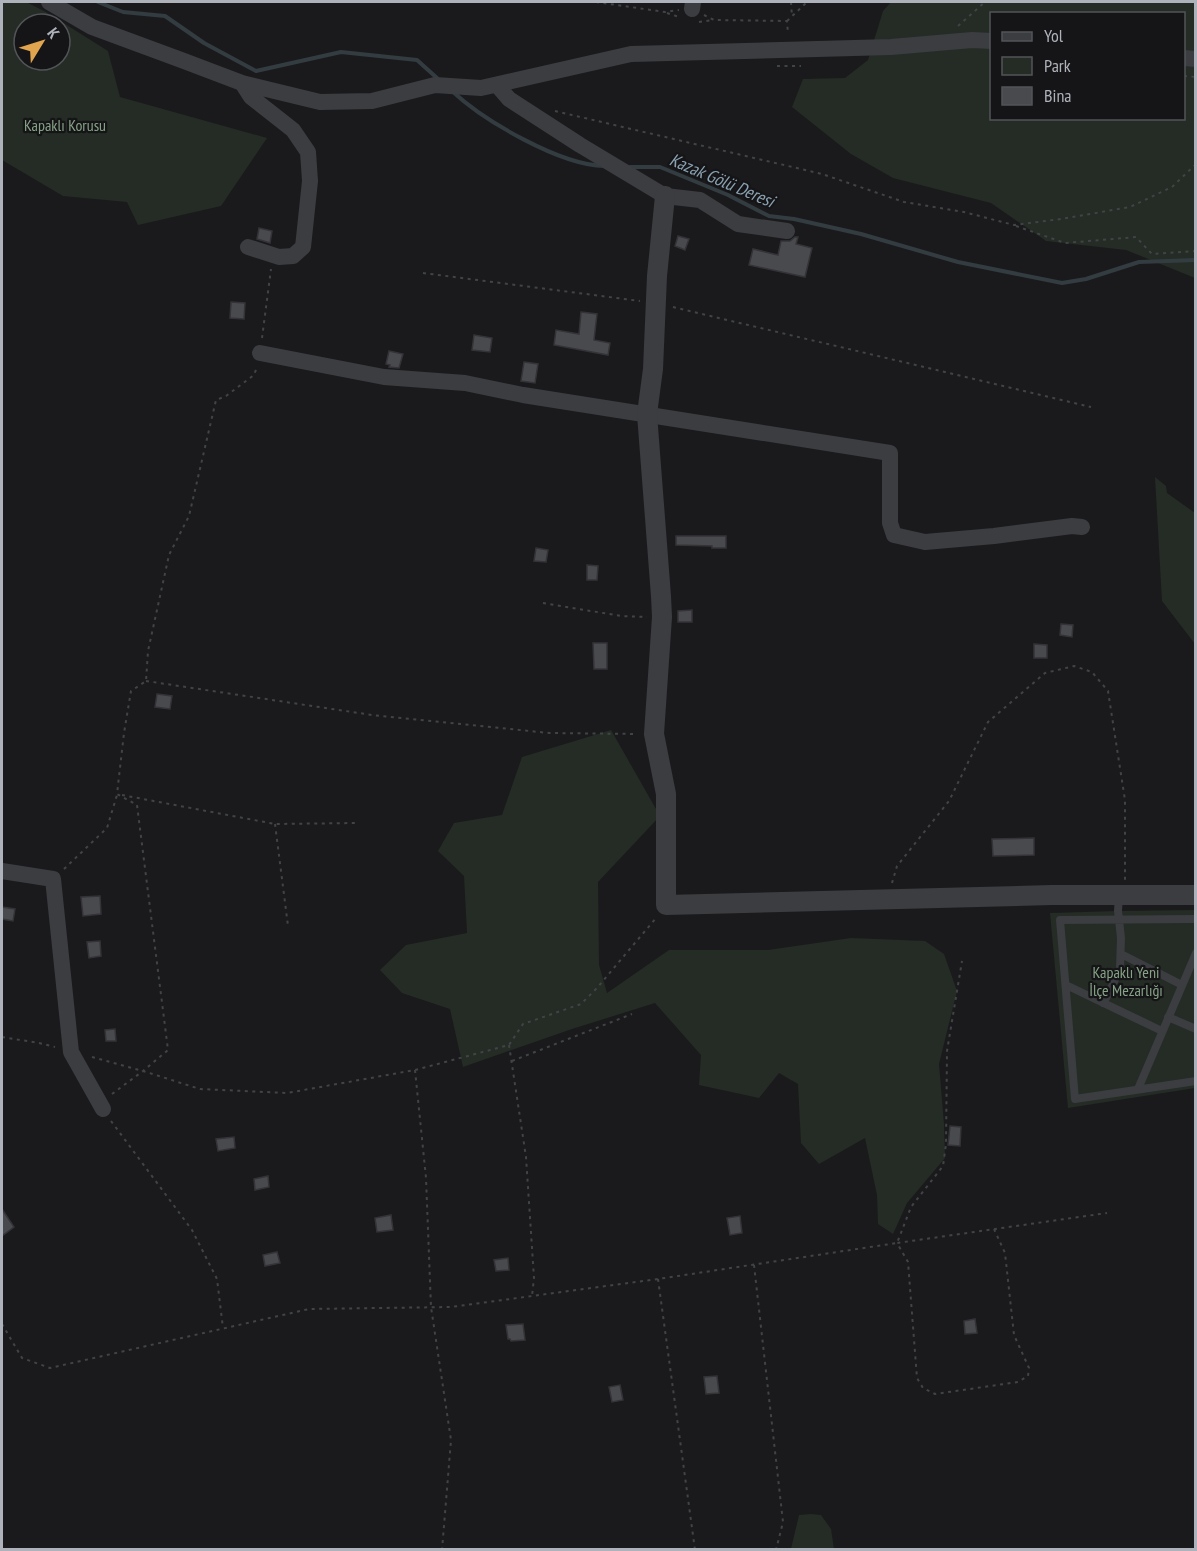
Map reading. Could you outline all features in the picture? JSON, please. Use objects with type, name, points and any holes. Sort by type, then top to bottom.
[{"type":"street","points":[[49,2],[92,27],[242,82],[320,102],[372,101],[435,85],[481,88],[631,54],[891,47],[972,40],[990,41]]},
{"type":"street","points":[[242,82],[250,98],[294,130],[308,152],[309,181],[303,247],[293,256],[279,256],[248,247]]},
{"type":"street","points":[[497,85],[509,99],[518,105],[665,196],[700,200],[738,224],[787,231]]},
{"type":"street","points":[[665,196],[657,276],[653,369],[647,414],[662,617],[654,734],[666,794],[666,905],[1122,894],[1196,895]]},
{"type":"street","points":[[260,353],[384,377],[465,383],[523,395],[890,453],[890,523],[894,535],[925,542],[1072,526],[1082,527]]},
{"type":"street","points":[[2,871],[53,879],[71,1052],[103,1109]]},
{"type":"lane","points":[[1103,1003],[1120,968],[1119,920],[1122,894]]},
{"type":"lane","points":[[1196,919],[1060,920],[1075,1099],[1196,1080]]},
{"type":"lane","points":[[1138,1089],[1182,985],[1192,969],[1196,952]]},
{"type":"lane","points":[[1121,954],[1182,985]]},
{"type":"lane","points":[[1066,985],[1162,1031]]},
{"type":"lane","points":[[1168,1017],[1196,1029]]},
{"type":"path","points":[[791,2],[792,17]]},
{"type":"path","points":[[787,21],[807,2]]},
{"type":"path","points":[[940,43],[985,2]]},
{"type":"path","points":[[554,110],[822,174],[904,202],[964,212],[1014,225],[1065,243],[1136,237],[1152,254],[1196,251]]},
{"type":"path","points":[[1014,225],[1130,207],[1172,187],[1196,164]]},
{"type":"path","points":[[146,681],[148,651],[169,555],[189,516],[216,400],[226,396],[254,375],[259,362],[271,267],[279,256]]},
{"type":"path","points":[[423,273],[656,303],[1091,407]]},
{"type":"path","points":[[543,603],[621,616],[662,617]]},
{"type":"path","points":[[888,900],[897,866],[949,801],[988,722],[1045,673],[1074,666],[1092,672],[1108,691],[1125,800],[1122,894]]},
{"type":"path","points":[[53,879],[107,828],[117,794],[131,691],[146,681],[372,716],[549,733],[654,734]]},
{"type":"path","points":[[117,794],[275,824],[356,823]]},
{"type":"path","points":[[117,794],[137,805],[168,1050],[110,1096],[103,1109],[192,1230],[217,1279],[223,1329]]},
{"type":"path","points":[[275,824],[288,926]]},
{"type":"path","points":[[2,1037],[39,1043],[200,1089],[287,1093],[415,1070],[509,1045],[524,1024],[581,1004],[666,905]]},
{"type":"path","points":[[897,1243],[911,1207],[943,1166],[946,1144],[947,1051],[962,961]]},
{"type":"path","points":[[512,1061],[632,1014]]},
{"type":"path","points":[[509,1045],[526,1157],[534,1278],[532,1296]]},
{"type":"path","points":[[415,1070],[426,1178],[431,1307],[451,1440],[442,1550]]},
{"type":"path","points":[[2,1324],[22,1358],[50,1368],[309,1309],[451,1307],[1107,1213]]},
{"type":"path","points":[[897,1243],[908,1262],[917,1378],[923,1388],[935,1394],[1018,1382],[1028,1376],[1029,1368],[1014,1335],[1005,1253],[994,1229]]},
{"type":"path","points":[[754,1265],[783,1522],[776,1550]]},
{"type":"path","points":[[658,1279],[695,1550]]},
{"type":"green space","name":"Kapaklı Korusu","points":[[2,2],[26,2],[46,12],[12,12],[12,72],[72,72],[72,28],[108,51],[120,97],[267,138],[221,206],[138,225],[127,202],[63,196],[2,160]]},
{"type":"green space","points":[[891,2],[1195,2],[1195,278],[1126,250],[1046,241],[991,203],[893,178],[851,154],[792,107],[803,79],[845,78],[868,60],[883,11]]},
{"type":"green space","points":[[1155,477],[1166,486],[1167,493],[1195,513],[1195,644],[1162,601]]},
{"type":"green space","points":[[611,730],[660,816],[598,882],[599,965],[607,993],[669,950],[768,950],[851,938],[925,941],[944,954],[957,991],[939,1064],[945,1158],[907,1203],[893,1234],[878,1224],[877,1195],[865,1138],[819,1164],[801,1143],[798,1084],[779,1073],[759,1098],[699,1085],[701,1055],[655,1003],[463,1067],[450,1009],[402,993],[380,970],[406,945],[467,933],[464,876],[438,851],[454,823],[502,815],[522,757]]},
{"type":"green space","name":"Kapaklı Yeni İlçe Mezarlığı","points":[[1195,910],[1195,1088],[1068,1108],[1050,913]]},
{"type":"green space","points":[[799,1515],[821,1515],[831,1529],[834,1549],[791,1549]]},
{"type":"building","points":[[259,228],[272,231],[270,243],[257,239]]},
{"type":"building","points":[[678,236],[689,239],[685,250],[675,246]]},
{"type":"building","points":[[798,237],[796,244],[812,248],[805,277],[749,265],[753,249],[778,255],[781,241],[790,241]]},
{"type":"building","points":[[231,302],[245,303],[244,319],[230,318]]},
{"type":"building","points":[[581,312],[597,314],[594,340],[610,343],[608,355],[554,345],[556,330],[579,334]]},
{"type":"building","points":[[474,335],[492,338],[490,352],[472,350]]},
{"type":"building","points":[[389,351],[403,354],[399,368],[389,367],[390,365],[386,364]]},
{"type":"building","points":[[524,362],[538,364],[535,383],[521,381]]},
{"type":"building","points":[[676,536],[726,536],[726,548],[676,545]]},
{"type":"building","points":[[536,548],[548,550],[546,562],[534,561]]},
{"type":"building","points":[[587,565],[598,566],[597,580],[587,580]]},
{"type":"building","points":[[692,610],[692,622],[678,622],[678,611]]},
{"type":"building","points":[[1061,624],[1073,625],[1072,637],[1060,635]]},
{"type":"building","points":[[593,643],[607,643],[607,669],[594,669]]},
{"type":"building","points":[[1034,644],[1047,645],[1047,658],[1034,658]]},
{"type":"building","points":[[157,694],[172,696],[170,709],[155,707]]},
{"type":"building","points":[[1034,838],[1034,855],[993,856],[992,839]]},
{"type":"building","points":[[100,896],[101,914],[83,916],[81,897]]},
{"type":"building","points":[[2,907],[15,909],[13,921],[2,919]]},
{"type":"building","points":[[100,941],[101,956],[89,958],[87,942]]},
{"type":"building","points":[[115,1029],[116,1041],[106,1041],[105,1030]]},
{"type":"building","points":[[950,1126],[961,1127],[960,1146],[948,1145]]},
{"type":"building","points":[[234,1137],[235,1148],[218,1151],[216,1139]]},
{"type":"building","points":[[268,1176],[269,1187],[255,1190],[254,1179]]},
{"type":"building","points":[[2,1209],[14,1227],[2,1236]]},
{"type":"building","points":[[391,1215],[393,1230],[377,1232],[375,1218]]},
{"type":"building","points":[[740,1216],[742,1233],[730,1235],[727,1218]]},
{"type":"building","points":[[277,1252],[280,1263],[265,1266],[263,1255]]},
{"type":"building","points":[[508,1258],[509,1270],[496,1271],[494,1260]]},
{"type":"building","points":[[975,1319],[977,1333],[965,1334],[964,1321]]},
{"type":"building","points":[[523,1324],[525,1340],[511,1341],[508,1339],[506,1325]]},
{"type":"building","points":[[717,1376],[719,1393],[706,1394],[704,1377]]},
{"type":"building","points":[[620,1385],[623,1400],[612,1402],[609,1387]]},
{"type":"waterway","name":"Kazak Gölü Deresi","points":[[98,2],[123,12],[165,16],[204,43],[256,71],[341,52],[417,60],[437,78]]},
{"type":"waterway","name":"Kazak Gölü Deresi","points":[[452,91],[503,128],[545,150],[586,164],[604,166]]},
{"type":"waterway","name":"Kazak Gölü Deresi","points":[[630,167],[660,167],[728,195],[769,216],[794,219],[861,234],[958,262],[1062,283],[1086,279],[1139,262],[1196,260]]}]
